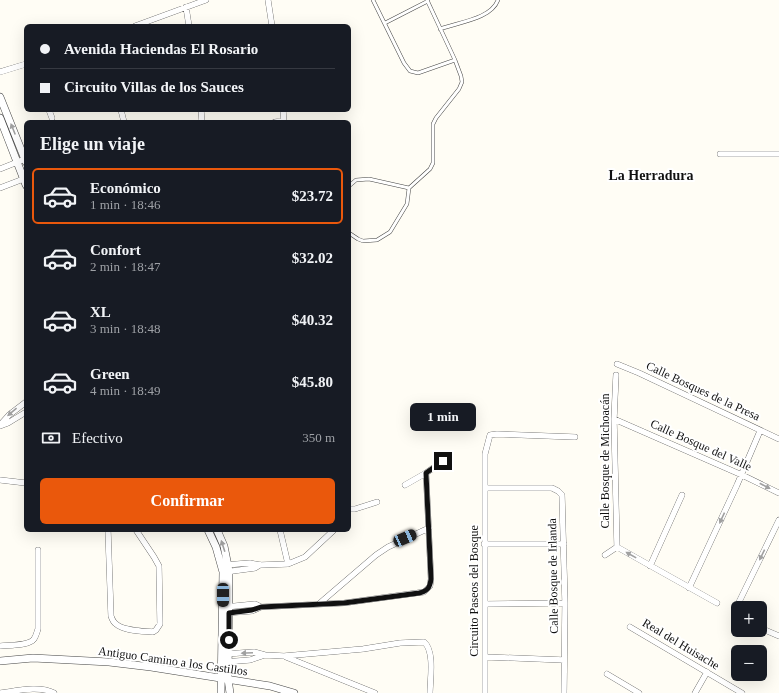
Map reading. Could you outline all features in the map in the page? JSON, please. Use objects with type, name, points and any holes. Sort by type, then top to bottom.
[{"type":"street","points":[[268,0],[272,24]]},
{"type":"street","points":[[141,24],[203,1]]},
{"type":"street","points":[[186,8],[189,24]]},
{"type":"street","points":[[0,72],[24,65]]},
{"type":"street","points":[[0,97],[24,156]]},
{"type":"street","points":[[50,112],[52,118]]},
{"type":"street","points":[[0,118],[24,178]]},
{"type":"street","points":[[720,154],[779,154]]},
{"type":"street","points":[[0,169],[17,162],[24,161]]},
{"type":"street","points":[[0,188],[24,180]]},
{"type":"street","name":"Calle Bosques de la Presa","points":[[617,364],[779,439]]},
{"type":"street","name":"Calle Bosque de Michoacán","points":[[616,375],[614,419],[617,547]]},
{"type":"street","points":[[0,425],[9,415],[24,404]]},
{"type":"street","points":[[0,425],[8,423],[24,413]]},
{"type":"street","name":"Calle Bosque del Valle","points":[[614,419],[742,475],[779,493]]},
{"type":"street","points":[[689,588],[742,475],[760,431]]},
{"type":"street","name":"Circuito Paseos del Bosque","points":[[485,693],[485,454],[490,435],[575,437]]},
{"type":"street","points":[[405,485],[443,461]]},
{"type":"street","points":[[226,610],[252,610],[261,607],[356,602],[424,592],[430,586],[431,579],[426,473]]},
{"type":"street","points":[[0,480],[24,483]]},
{"type":"street","name":"Calle Bosque de Irlanda","points":[[485,488],[552,488],[556,489],[560,493],[563,501],[564,544],[564,693]]},
{"type":"street","points":[[650,566],[682,495]]},
{"type":"street","points":[[352,509],[377,502]]},
{"type":"street","points":[[739,601],[779,520]]},
{"type":"street","points":[[320,603],[382,551],[429,528]]},
{"type":"street","points":[[108,532],[110,606],[113,621],[116,625],[127,629],[153,632],[160,624],[159,566],[137,532]]},
{"type":"street","points":[[209,532],[225,568]]},
{"type":"street","points":[[218,532],[224,546],[226,610],[225,679],[221,693]]},
{"type":"street","points":[[280,532],[288,564]]},
{"type":"street","points":[[225,568],[250,569],[260,565],[288,564],[305,557],[332,532]]},
{"type":"street","points":[[484,544],[564,544]]},
{"type":"street","points":[[606,555],[617,547],[717,603]]},
{"type":"street","points":[[0,646],[27,643],[34,640],[36,635],[38,629],[38,550]]},
{"type":"street","points":[[486,604],[565,603]]},
{"type":"street","name":"Real del Huisache","points":[[630,627],[742,693]]},
{"type":"street","points":[[767,631],[779,636]]},
{"type":"street","points":[[225,658],[254,652],[265,655],[284,656],[363,649],[400,642],[424,642],[429,647],[430,651],[430,693]]},
{"type":"street","points":[[284,656],[375,693]]},
{"type":"street","points":[[486,657],[564,660]]},
{"type":"street","name":"Antiguo Camino a los Castillos","points":[[0,661],[33,658],[109,662],[151,667],[270,686],[294,693]]},
{"type":"street","points":[[695,693],[707,672]]},
{"type":"street","points":[[607,674],[639,693]]},
{"type":"street","points":[[225,679],[230,693]]},
{"type":"street","points":[[0,693],[32,690],[54,693]]},
{"type":"lane","points":[[373,0],[404,63],[410,71],[418,73],[455,60]]},
{"type":"lane","points":[[440,29],[484,15],[495,7],[498,0]]},
{"type":"lane","points":[[351,234],[363,241],[377,240],[390,232],[407,204],[409,188],[430,169],[432,163],[433,124],[459,89],[462,82],[455,60],[427,1],[385,23]]},
{"type":"lane","points":[[351,184],[356,180],[369,179],[409,188]]},
{"type":"district","name":"La Herradura","points":[[651,175]]},
{"type":"route","points":[[229,640],[229,613],[255,610],[261,607],[356,602],[373,598],[419,593],[428,589],[431,579],[426,473],[443,461]]}]
